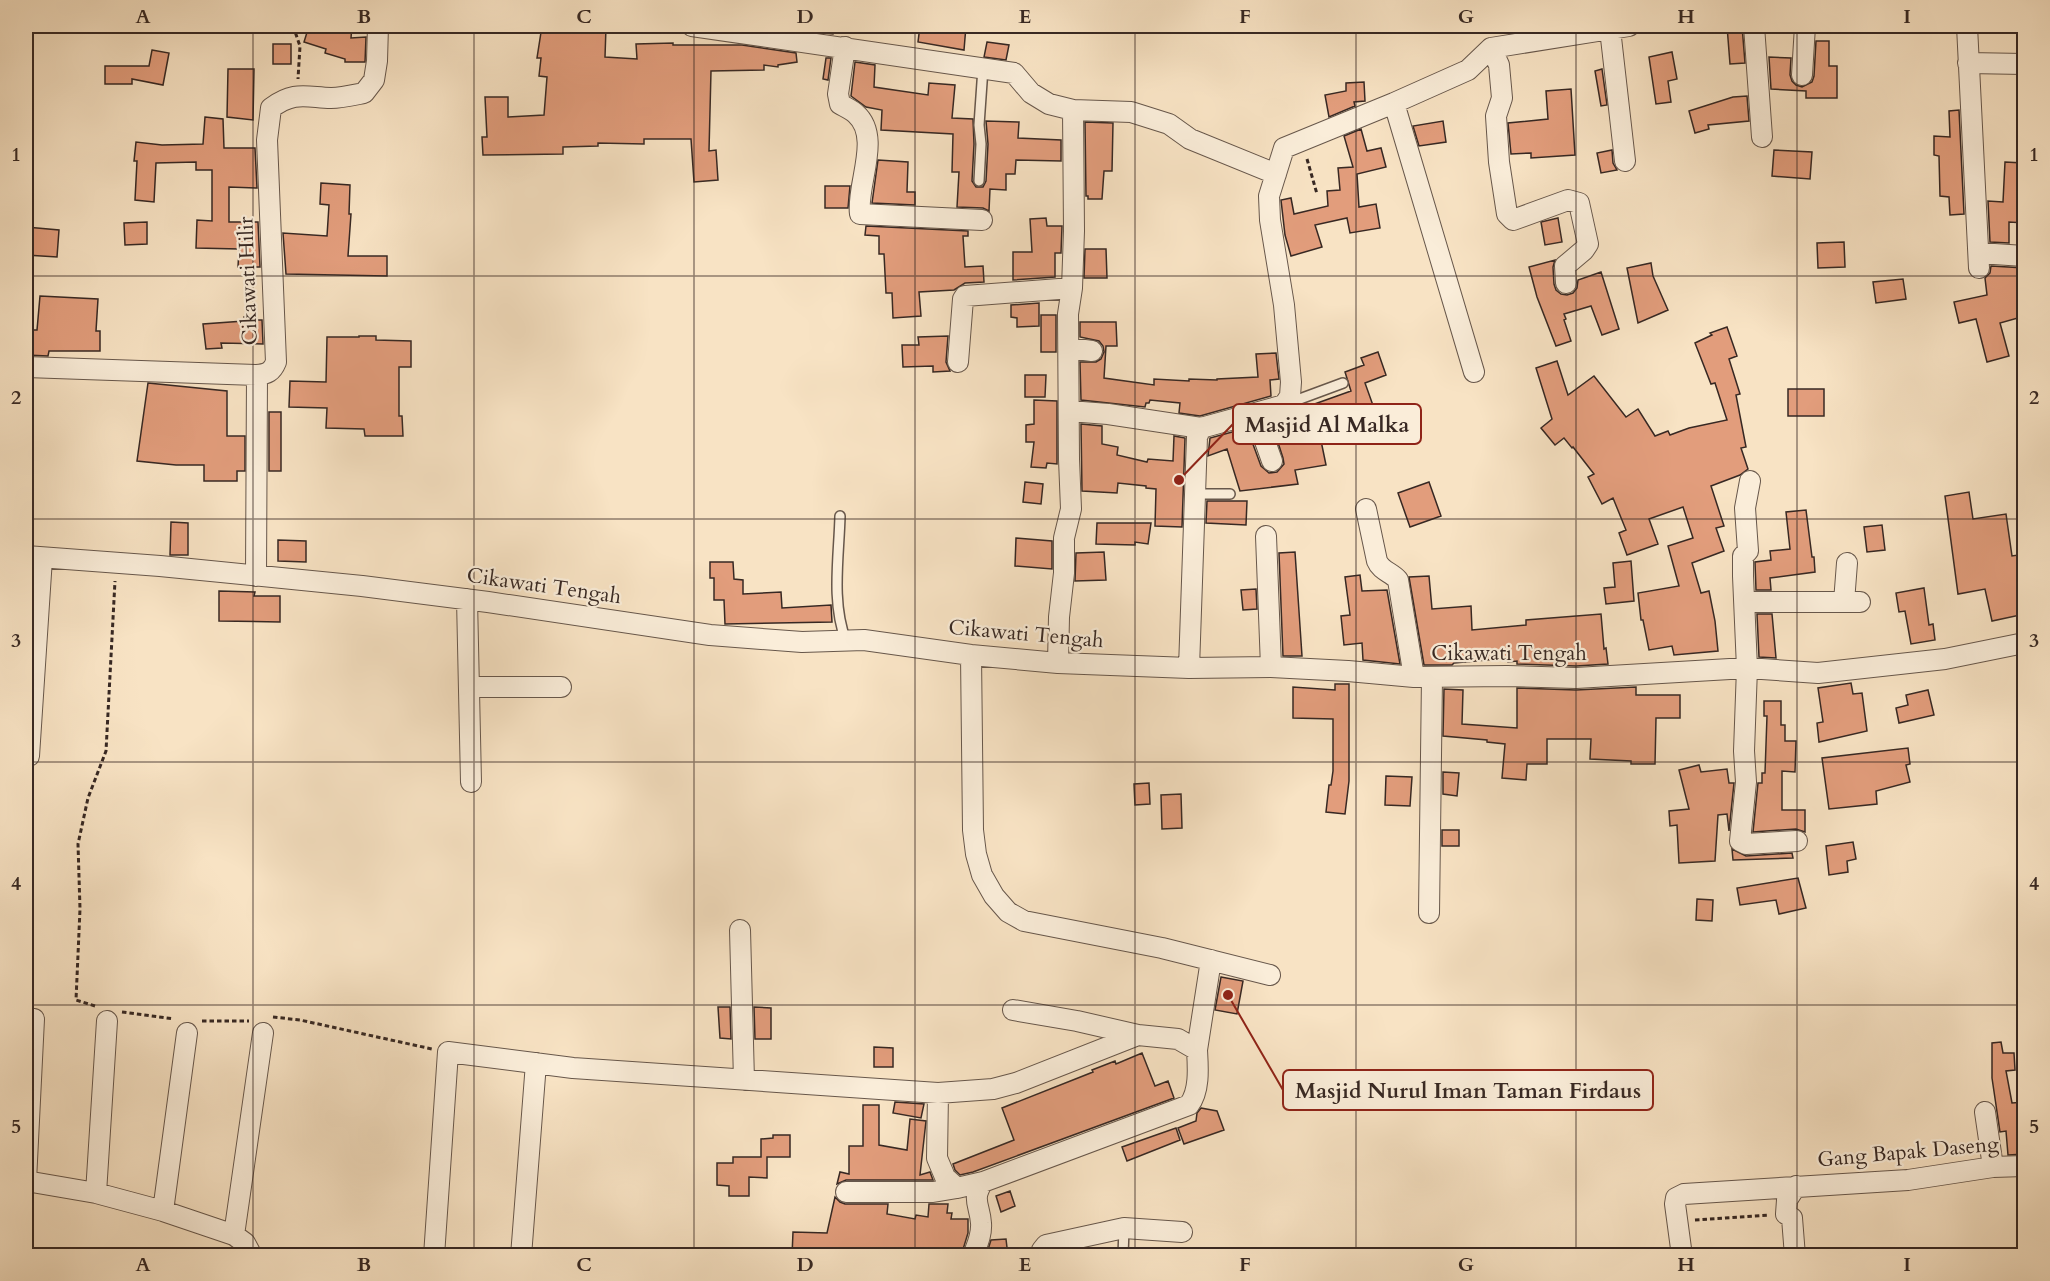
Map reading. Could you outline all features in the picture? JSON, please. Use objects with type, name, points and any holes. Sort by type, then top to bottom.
[{"type":"street","points":[[298,95],[334,98],[364,93],[374,80],[378,26]]},
{"type":"street","points":[[692,26],[1014,73],[1031,93],[1049,104],[1073,110],[1131,112],[1169,124],[1190,139],[1276,174]]},
{"type":"street","points":[[1754,26],[1762,137]]},
{"type":"street","points":[[1803,75],[1805,26]]},
{"type":"street","points":[[1967,26],[1979,261],[2025,256]]},
{"type":"street","points":[[1069,411],[1108,414],[1201,428],[1284,405],[1290,396],[1291,382],[1284,305],[1270,220],[1269,196],[1284,148],[1468,70],[1491,48],[1619,27],[1625,161]]},
{"type":"street","points":[[845,47],[838,94],[840,104],[856,114],[864,123],[869,140],[861,214],[981,220]]},
{"type":"street","points":[[1491,48],[1499,65],[1502,98],[1496,116],[1499,162],[1507,214],[1512,220],[1568,200],[1579,203],[1588,244],[1565,266],[1566,283]]},
{"type":"street","points":[[1968,63],[2025,64]]},
{"type":"street","name":"Cikawati Hilir","points":[[26,367],[257,375],[266,375],[273,370],[276,362],[267,140],[271,108],[279,102],[298,95]]},
{"type":"street","points":[[1394,103],[1473,372]]},
{"type":"street","points":[[1058,663],[1064,538],[1071,509],[1068,314],[1072,288],[1073,110]]},
{"type":"street","points":[[958,362],[965,296],[1072,288]]},
{"type":"street","points":[[1069,348],[1092,351]]},
{"type":"street","points":[[256,576],[257,375]]},
{"type":"street","points":[[1255,413],[1272,461]]},
{"type":"street","points":[[1189,668],[1197,437],[1201,428]]},
{"type":"street","points":[[1750,482],[1745,508],[1748,551],[1743,556],[1747,668],[1744,751],[1746,782],[1740,841],[1746,844],[1797,841]]},
{"type":"street","points":[[1366,509],[1377,561],[1382,568],[1398,580],[1423,677],[1429,914]]},
{"type":"street","points":[[1266,536],[1271,667]]},
{"type":"street","points":[[29,756],[34,557]]},
{"type":"street","name":"Cikawati Tengah","points":[[34,557],[256,576],[467,599],[711,635],[802,642],[864,640],[971,655],[1058,663],[1189,668],[1271,667],[1423,677],[1576,678],[1747,668],[1818,673],[1945,659],[2025,643]]},
{"type":"street","points":[[1745,602],[1852,602],[1847,563]]},
{"type":"street","points":[[467,599],[471,782]]},
{"type":"street","points":[[971,655],[973,830],[982,875],[994,896],[1008,912],[1024,921],[1162,948],[1270,975]]},
{"type":"street","points":[[469,687],[561,687]]},
{"type":"street","points":[[741,930],[744,1080]]},
{"type":"street","points":[[846,1192],[915,1193],[983,1182],[1189,1104],[1194,1098],[1196,1088],[1197,1050],[1212,960]]},
{"type":"street","points":[[1012,1011],[1077,1021],[1138,1035],[1178,1039],[1197,1050]]},
{"type":"street","points":[[96,1193],[109,1014]]},
{"type":"street","points":[[34,1019],[26,1181],[96,1193],[163,1211],[234,1235],[245,1244],[252,1256]]},
{"type":"street","points":[[163,1211],[189,1025]]},
{"type":"street","points":[[234,1235],[260,1025]]},
{"type":"street","points":[[434,1256],[448,1052],[573,1068],[938,1093],[993,1089],[1016,1083],[1138,1035]]},
{"type":"street","points":[[521,1256],[536,1063]]},
{"type":"street","points":[[938,1093],[937,1158],[945,1177],[957,1188]]},
{"type":"street","points":[[1985,1112],[1993,1167]]},
{"type":"street","name":"Gang Bapak Daseng","points":[[1678,1221],[1676,1198],[1684,1194],[1908,1180],[1993,1167],[2025,1166]]},
{"type":"street","points":[[973,1256],[981,1237],[976,1200],[977,1191],[983,1182]]},
{"type":"street","points":[[1795,1256],[1792,1218],[1786,1214],[1787,1200],[1796,1186]]},
{"type":"street","points":[[1678,1221],[1682,1256]]},
{"type":"street","points":[[1041,1256],[1046,1245],[1124,1228],[1182,1232]]},
{"type":"lane","points":[[979,182],[981,144],[979,125],[983,68]]},
{"type":"lane","points":[[1284,405],[1343,383]]},
{"type":"lane","points":[[1195,494],[1230,494]]},
{"type":"lane","points":[[840,516],[838,595],[840,624],[846,641]]},
{"type":"lane","points":[[1123,1256],[1124,1228]]},
{"type":"path","points":[[293,26],[300,46],[298,95]]},
{"type":"path","points":[[1301,140],[1317,195]]},
{"type":"path","points":[[116,563],[106,751],[88,798],[78,844],[80,909],[76,1000],[109,1014],[189,1025],[260,1025],[274,1017],[300,1020],[448,1052]]},
{"type":"path","points":[[1678,1221],[1786,1214]]},
{"type":"building","points":[[309,26],[352,26],[351,38],[366,37],[365,62],[345,62],[345,59],[325,53],[326,49],[304,42]]},
{"type":"building","points":[[542,26],[606,27],[605,57],[637,59],[636,44],[673,43],[673,45],[742,45],[796,53],[797,62],[778,65],[778,67],[764,65],[764,70],[711,71],[709,151],[716,150],[718,180],[694,182],[691,139],[644,139],[644,144],[598,143],[598,146],[563,147],[563,154],[483,155],[482,137],[487,137],[485,97],[508,97],[508,117],[544,115],[547,77],[539,76],[541,58],[537,58]]},
{"type":"building","points":[[816,26],[834,26],[833,34],[815,32]]},
{"type":"building","points":[[920,26],[966,26],[964,50],[918,42]]},
{"type":"building","points":[[1727,26],[1742,26],[1745,63],[1730,64]]},
{"type":"building","points":[[1816,41],[1829,41],[1829,66],[1837,66],[1837,98],[1806,98],[1806,91],[1771,89],[1769,57],[1791,58],[1790,75],[1796,85],[1802,87],[1812,82]]},
{"type":"building","points":[[987,42],[1009,45],[1006,60],[984,57]]},
{"type":"building","points":[[273,44],[291,44],[291,64],[273,64]]},
{"type":"building","points":[[152,50],[169,53],[163,85],[132,79],[132,84],[105,84],[105,66],[149,66]]},
{"type":"building","points":[[1672,52],[1677,79],[1668,81],[1671,102],[1656,104],[1649,57]]},
{"type":"building","points":[[826,58],[831,58],[828,80],[823,79]]},
{"type":"building","points":[[855,62],[875,65],[874,87],[928,95],[929,83],[955,85],[952,118],[973,119],[972,181],[976,187],[983,187],[986,181],[988,144],[986,121],[1019,122],[1018,138],[1061,140],[1061,161],[1016,160],[1015,174],[1006,174],[1006,190],[990,189],[989,211],[983,208],[957,207],[959,172],[952,172],[953,134],[881,130],[882,110],[866,107],[851,96]]},
{"type":"building","points":[[228,69],[254,69],[253,120],[227,117]]},
{"type":"building","points":[[1602,69],[1607,105],[1601,106],[1595,71]]},
{"type":"building","points":[[1364,82],[1365,101],[1354,102],[1355,106],[1329,117],[1325,95],[1346,91],[1346,83]]},
{"type":"building","points":[[1571,89],[1575,155],[1531,158],[1531,153],[1511,154],[1508,123],[1548,119],[1546,91]]},
{"type":"building","points":[[1747,96],[1749,121],[1708,125],[1709,129],[1695,133],[1689,111],[1733,97]]},
{"type":"building","points":[[1959,110],[1964,214],[1950,215],[1949,197],[1940,196],[1939,156],[1934,155],[1934,136],[1950,137],[1949,111]]},
{"type":"building","points":[[205,117],[223,119],[224,148],[255,148],[257,188],[229,187],[229,222],[258,222],[260,267],[238,267],[239,249],[196,248],[197,220],[212,221],[212,170],[196,170],[196,162],[156,163],[154,202],[135,200],[136,142],[162,145],[203,144]]},
{"type":"building","points":[[1443,121],[1446,142],[1419,146],[1413,126]]},
{"type":"building","points":[[1085,122],[1113,123],[1112,171],[1104,171],[1102,199],[1088,199],[1086,196]]},
{"type":"building","points":[[1361,129],[1367,151],[1381,148],[1386,167],[1357,174],[1359,207],[1376,204],[1380,228],[1350,233],[1347,218],[1315,225],[1322,247],[1291,256],[1285,235],[1281,200],[1291,198],[1294,214],[1328,206],[1327,191],[1340,190],[1338,168],[1353,167],[1344,136]]},
{"type":"building","points":[[1612,150],[1613,163],[1617,170],[1601,173],[1597,153]]},
{"type":"building","points":[[1774,150],[1812,152],[1810,179],[1772,176]]},
{"type":"building","points":[[878,160],[908,162],[907,192],[915,192],[915,205],[872,203]]},
{"type":"building","points":[[2005,162],[2023,163],[2022,195],[2025,195],[2025,223],[2009,222],[2009,243],[1990,242],[1988,201],[2003,202]]},
{"type":"building","points":[[321,183],[350,185],[349,214],[351,214],[348,256],[387,256],[387,276],[286,274],[283,233],[327,236],[329,205],[320,204]]},
{"type":"building","points":[[825,186],[850,186],[848,208],[825,208]]},
{"type":"building","points":[[1046,218],[1047,226],[1062,226],[1061,253],[1055,253],[1055,277],[1013,280],[1013,252],[1032,252],[1030,219]]},
{"type":"building","points":[[1558,218],[1562,242],[1545,245],[1541,222]]},
{"type":"building","points":[[147,222],[147,244],[125,245],[124,223]]},
{"type":"building","points":[[866,226],[968,231],[968,236],[963,236],[965,267],[983,266],[984,282],[965,283],[954,290],[919,292],[921,316],[893,318],[892,293],[886,293],[884,254],[879,254],[879,236],[865,235]]},
{"type":"building","points":[[26,227],[59,230],[57,257],[26,255]]},
{"type":"building","points":[[1844,242],[1845,267],[1818,268],[1817,243]]},
{"type":"building","points":[[1085,249],[1106,249],[1107,278],[1084,278]]},
{"type":"building","points":[[1555,260],[1554,284],[1556,290],[1561,294],[1573,293],[1577,288],[1578,280],[1601,272],[1619,329],[1602,335],[1591,306],[1564,314],[1571,341],[1556,346],[1537,297],[1529,267]]},
{"type":"building","points":[[1651,263],[1653,276],[1668,310],[1638,323],[1627,268]]},
{"type":"building","points":[[1991,266],[2025,268],[2025,316],[2000,323],[2009,356],[1987,362],[1976,319],[1959,323],[1954,302],[1987,295],[1985,278],[1990,273]]},
{"type":"building","points":[[1903,279],[1906,299],[1876,303],[1873,282]]},
{"type":"building","points":[[40,296],[98,299],[96,331],[100,331],[100,351],[49,351],[48,356],[26,355],[26,330],[37,330]]},
{"type":"building","points":[[1039,303],[1039,326],[1017,327],[1017,318],[1011,317],[1011,305]]},
{"type":"building","points":[[1041,315],[1056,315],[1056,352],[1041,352]]},
{"type":"building","points":[[244,317],[257,317],[257,320],[262,320],[263,344],[221,343],[222,348],[206,349],[203,324],[244,321]]},
{"type":"building","points":[[1080,322],[1116,322],[1117,346],[1106,346],[1104,378],[1154,385],[1154,379],[1189,381],[1189,379],[1217,380],[1258,377],[1256,354],[1276,353],[1279,379],[1270,380],[1271,396],[1200,416],[1179,413],[1180,403],[1150,400],[1145,407],[1081,400],[1080,362],[1096,362],[1101,359],[1104,352],[1099,341],[1080,337]]},
{"type":"building","points":[[1727,327],[1737,356],[1729,359],[1740,394],[1736,395],[1746,447],[1741,448],[1748,469],[1740,475],[1711,486],[1724,526],[1716,528],[1724,551],[1692,563],[1701,593],[1709,591],[1718,651],[1674,655],[1672,646],[1649,650],[1643,620],[1641,620],[1638,593],[1679,586],[1668,546],[1693,538],[1683,507],[1649,519],[1658,544],[1627,555],[1619,533],[1626,530],[1613,498],[1602,504],[1588,477],[1594,474],[1573,447],[1564,438],[1555,445],[1541,428],[1552,419],[1536,368],[1557,361],[1568,395],[1594,376],[1626,417],[1638,409],[1655,436],[1668,431],[1670,435],[1689,428],[1727,420],[1715,383],[1711,384],[1695,343],[1712,335],[1710,333]]},
{"type":"building","points":[[376,336],[376,340],[411,341],[411,367],[399,367],[399,416],[402,416],[403,436],[365,436],[364,429],[326,428],[327,408],[289,407],[290,381],[326,382],[327,337]]},
{"type":"building","points":[[948,336],[946,362],[950,371],[933,372],[933,366],[903,367],[902,345],[919,345],[918,337]]},
{"type":"building","points":[[1378,352],[1386,375],[1365,383],[1375,411],[1319,431],[1326,465],[1295,470],[1298,484],[1240,491],[1227,449],[1208,456],[1210,438],[1247,428],[1261,466],[1269,473],[1277,472],[1284,464],[1271,421],[1287,417],[1295,411],[1351,391],[1345,372],[1364,365],[1361,358]]},
{"type":"building","points":[[1025,375],[1046,375],[1045,397],[1025,397]]},
{"type":"building","points":[[148,383],[227,391],[227,436],[245,436],[245,471],[237,471],[237,481],[204,481],[204,465],[137,461]]},
{"type":"building","points":[[1788,389],[1824,389],[1824,416],[1788,416]]},
{"type":"building","points":[[1034,400],[1057,401],[1057,464],[1047,463],[1046,468],[1031,467],[1034,442],[1026,442],[1026,425],[1034,424]]},
{"type":"building","points":[[269,412],[281,412],[281,471],[269,471]]},
{"type":"building","points":[[1081,424],[1102,426],[1102,444],[1118,447],[1117,455],[1147,462],[1148,459],[1173,461],[1174,436],[1185,438],[1182,527],[1155,526],[1156,489],[1118,483],[1117,493],[1082,491]]},
{"type":"building","points":[[1025,482],[1043,484],[1041,504],[1023,502]]},
{"type":"building","points":[[1429,482],[1441,516],[1410,527],[1398,493]]},
{"type":"building","points":[[1969,492],[1973,519],[2006,514],[2012,556],[2025,554],[2025,614],[1992,621],[1985,589],[1958,594],[1945,496]]},
{"type":"building","points":[[1207,501],[1247,501],[1246,525],[1206,523]]},
{"type":"building","points":[[1806,510],[1815,572],[1770,578],[1771,590],[1756,590],[1755,562],[1771,560],[1770,551],[1790,549],[1786,512]]},
{"type":"building","points":[[171,522],[188,523],[188,555],[170,555]]},
{"type":"building","points":[[1097,523],[1151,523],[1148,544],[1135,542],[1135,545],[1096,544]]},
{"type":"building","points":[[1882,525],[1885,550],[1867,552],[1864,527]]},
{"type":"building","points":[[1016,538],[1052,541],[1052,569],[1015,566]]},
{"type":"building","points":[[278,540],[306,541],[306,562],[278,561]]},
{"type":"building","points":[[1104,552],[1106,580],[1075,581],[1076,553]]},
{"type":"building","points":[[1295,552],[1302,656],[1283,656],[1279,553]]},
{"type":"building","points":[[1631,561],[1634,601],[1606,604],[1604,588],[1615,587],[1613,563]]},
{"type":"building","points":[[710,562],[733,562],[734,579],[743,580],[743,594],[781,592],[782,608],[831,605],[832,622],[725,624],[724,600],[714,600],[714,578],[710,578]]},
{"type":"building","points":[[1360,575],[1362,591],[1387,590],[1400,664],[1363,660],[1362,643],[1344,645],[1341,616],[1350,615],[1345,577]]},
{"type":"building","points":[[1429,576],[1432,609],[1471,606],[1472,630],[1526,625],[1526,620],[1601,614],[1604,649],[1606,648],[1608,664],[1576,666],[1517,664],[1517,661],[1508,662],[1508,658],[1452,665],[1424,665],[1409,577]]},
{"type":"building","points":[[1924,588],[1929,625],[1933,624],[1935,640],[1911,644],[1905,611],[1899,612],[1896,593]]},
{"type":"building","points":[[1256,589],[1257,609],[1243,610],[1241,590]]},
{"type":"building","points":[[219,591],[255,592],[254,596],[280,596],[280,622],[219,621]]},
{"type":"building","points":[[1757,614],[1772,614],[1776,658],[1759,657]]},
{"type":"building","points":[[1851,683],[1853,694],[1862,693],[1867,731],[1819,742],[1817,723],[1823,722],[1818,688]]},
{"type":"building","points":[[1335,684],[1349,684],[1349,781],[1345,814],[1326,812],[1333,771],[1333,719],[1293,718],[1293,687],[1335,690]]},
{"type":"building","points":[[1636,687],[1636,695],[1680,695],[1680,718],[1656,718],[1655,764],[1631,764],[1631,761],[1590,759],[1591,739],[1547,739],[1547,764],[1527,764],[1526,780],[1502,778],[1505,744],[1443,736],[1444,689],[1463,690],[1462,724],[1517,728],[1517,688],[1576,690]]},
{"type":"building","points":[[1928,690],[1934,715],[1899,723],[1896,708],[1908,705],[1906,695]]},
{"type":"building","points":[[1764,701],[1781,701],[1781,725],[1785,725],[1785,741],[1796,741],[1795,772],[1782,771],[1782,810],[1805,810],[1805,832],[1796,829],[1753,832],[1758,783],[1762,783],[1762,773],[1765,773],[1767,716],[1764,716]]},
{"type":"building","points":[[1908,748],[1910,764],[1906,765],[1910,782],[1876,791],[1877,804],[1829,809],[1822,758]]},
{"type":"building","points":[[1699,765],[1701,772],[1727,769],[1729,783],[1734,783],[1729,831],[1727,814],[1718,815],[1715,861],[1679,863],[1677,825],[1670,826],[1669,811],[1689,809],[1679,770]]},
{"type":"building","points":[[1443,772],[1459,773],[1457,796],[1443,794]]},
{"type":"building","points":[[1386,776],[1412,777],[1410,806],[1385,805]]},
{"type":"building","points":[[1149,783],[1150,804],[1135,805],[1134,784]]},
{"type":"building","points":[[1181,794],[1182,828],[1162,829],[1161,795]]},
{"type":"building","points":[[1442,830],[1459,830],[1459,846],[1442,846]]},
{"type":"building","points":[[1853,842],[1856,859],[1847,861],[1848,872],[1829,875],[1826,846]]},
{"type":"building","points":[[1732,849],[1746,856],[1792,853],[1793,858],[1733,860]]},
{"type":"building","points":[[1798,878],[1806,908],[1779,914],[1776,900],[1740,905],[1737,888]]},
{"type":"building","points":[[1697,899],[1713,900],[1712,921],[1696,920]]},
{"type":"building","points":[[1221,977],[1243,981],[1237,1014],[1215,1010]]},
{"type":"building","points":[[718,1007],[730,1007],[731,1039],[720,1038]]},
{"type":"building","points":[[754,1007],[771,1008],[771,1039],[755,1039]]},
{"type":"building","points":[[2001,1042],[2003,1053],[2014,1053],[2015,1070],[2006,1071],[2012,1103],[2025,1102],[2025,1154],[2008,1155],[2006,1131],[2000,1132],[1992,1078],[1992,1043]]},
{"type":"building","points":[[874,1047],[893,1048],[893,1067],[874,1067]]},
{"type":"building","points":[[1142,1053],[1155,1086],[1168,1081],[1174,1098],[973,1172],[960,1175],[955,1170],[953,1164],[1014,1140],[1002,1108],[1093,1072],[1092,1070],[1115,1061],[1116,1064]]},
{"type":"building","points":[[895,1102],[924,1104],[921,1118],[893,1113]]},
{"type":"building","points":[[863,1105],[879,1105],[879,1145],[907,1150],[910,1119],[926,1121],[920,1175],[930,1172],[933,1180],[846,1180],[837,1184],[840,1172],[849,1174],[849,1146],[863,1146]]},
{"type":"building","points":[[1201,1108],[1217,1111],[1224,1130],[1184,1144],[1178,1128],[1196,1121],[1197,1113]]},
{"type":"building","points":[[1176,1128],[1180,1140],[1127,1161],[1122,1147]]},
{"type":"building","points":[[773,1135],[790,1135],[790,1157],[767,1157],[767,1178],[749,1177],[749,1196],[729,1196],[729,1186],[717,1185],[717,1163],[733,1163],[733,1157],[761,1157],[761,1139],[773,1138]]},
{"type":"building","points":[[1010,1191],[1015,1206],[1001,1212],[996,1196]]},
{"type":"building","points":[[835,1197],[845,1204],[888,1204],[887,1214],[915,1219],[916,1215],[928,1217],[929,1204],[948,1204],[947,1213],[952,1213],[951,1219],[968,1219],[968,1233],[961,1256],[792,1256],[793,1232],[827,1233]]},
{"type":"building","points":[[1006,1239],[1008,1256],[986,1256],[991,1240]]},
{"type":"place","name":"Masjid Al Malka","points":[[1179,480]]},
{"type":"place","name":"Masjid Nurul Iman Taman Firdaus","points":[[1228,995]]}]
